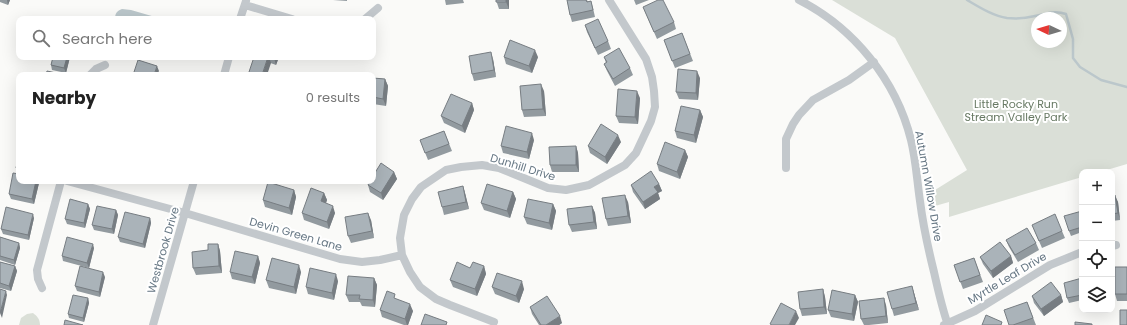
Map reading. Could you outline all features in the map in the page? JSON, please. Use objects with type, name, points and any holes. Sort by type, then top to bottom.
[{"type":"street","name":"Dunhill Drive","points":[[494,322],[450,305],[436,298],[420,287],[410,272],[402,255],[400,238],[404,215],[412,199],[421,187],[446,170],[482,165],[499,168],[548,188],[566,190],[590,185],[625,165],[636,153],[651,121],[655,107],[652,77],[646,59],[609,0]]},
{"type":"street","name":"Autumn Willow Drive","points":[[799,0],[816,10],[849,34],[874,62],[899,103],[912,141],[924,226],[938,291],[947,324]]},
{"type":"street","points":[[241,16],[245,2],[284,16]]},
{"type":"street","points":[[369,16],[378,8]]},
{"type":"street","points":[[225,72],[228,60]]},
{"type":"street","points":[[786,168],[786,139],[799,115],[813,100],[849,80],[874,62]]},
{"type":"street","points":[[93,72],[105,65]]},
{"type":"street","points":[[42,288],[38,279],[37,270],[60,184]]},
{"type":"street","name":"Devin Green Lane","points":[[77,184],[185,213],[340,259],[362,262],[402,255]]},
{"type":"street","name":"Westbrook Drive","points":[[153,325],[193,184]]},
{"type":"street","name":"Myrtle Leaf Drive","points":[[947,324],[975,311],[1050,265],[1079,253]]},
{"type":"green space","name":"Little Rocky Run Stream Valley Park","points":[[832,0],[1127,0],[1127,164],[1110,169],[1079,169],[1079,178],[949,217],[949,202],[935,206],[935,190],[967,170],[895,38]]},
{"type":"green space","points":[[33,313],[38,318],[40,325],[19,325],[21,318],[27,314]]},
{"type":"shaded area","points":[[122,9],[131,10],[152,16],[115,16]]},
{"type":"building","points":[[496,0],[506,0],[506,2],[496,2]]},
{"type":"building","points":[[567,0],[591,1],[593,10],[570,15]]},
{"type":"building","points":[[658,0],[663,0],[674,22],[654,32],[643,7]]},
{"type":"building","points":[[598,19],[608,41],[595,48],[585,25]]},
{"type":"building","points":[[682,33],[690,54],[672,61],[664,40]]},
{"type":"building","points":[[510,40],[535,50],[529,66],[504,57]]},
{"type":"building","points":[[619,48],[630,68],[613,79],[604,64],[607,62],[604,57]]},
{"type":"building","points":[[491,52],[494,70],[472,74],[469,56]]},
{"type":"building","points":[[52,60],[66,60],[64,68],[51,65]]},
{"type":"building","points":[[138,60],[157,66],[155,72],[134,72]]},
{"type":"building","points":[[253,60],[267,60],[263,72],[249,72]]},
{"type":"building","points":[[678,69],[697,71],[696,93],[676,92]]},
{"type":"building","points":[[376,78],[385,79],[383,99],[376,98]]},
{"type":"building","points":[[541,84],[543,109],[522,110],[520,86]]},
{"type":"building","points":[[618,89],[637,91],[635,117],[616,116]]},
{"type":"building","points":[[451,94],[472,103],[462,126],[441,116]]},
{"type":"building","points":[[681,106],[700,110],[694,135],[675,131]]},
{"type":"building","points":[[601,124],[618,135],[605,157],[588,146]]},
{"type":"building","points":[[506,126],[532,133],[527,152],[501,146]]},
{"type":"building","points":[[444,131],[449,144],[425,153],[420,140]]},
{"type":"building","points":[[665,142],[685,150],[677,172],[657,164]]},
{"type":"building","points":[[576,146],[576,165],[550,165],[549,147]]},
{"type":"building","points":[[381,163],[394,172],[381,193],[368,185],[376,184],[376,171]]},
{"type":"building","points":[[651,171],[659,184],[654,187],[658,192],[643,202],[631,185]]},
{"type":"building","points":[[13,173],[16,174],[16,184],[35,184],[32,199],[9,194]]},
{"type":"building","points":[[267,184],[274,184],[294,190],[289,208],[263,200]]},
{"type":"building","points":[[487,184],[513,192],[507,211],[481,203]]},
{"type":"building","points":[[463,186],[466,202],[442,207],[438,192]]},
{"type":"building","points":[[311,188],[324,193],[321,201],[333,206],[327,222],[302,213]]},
{"type":"building","points":[[625,195],[628,216],[606,219],[602,198]]},
{"type":"building","points":[[1115,195],[1118,213],[1115,214]]},
{"type":"building","points":[[70,199],[88,204],[84,223],[65,219]]},
{"type":"building","points":[[528,199],[553,204],[549,223],[524,217]]},
{"type":"building","points":[[97,206],[116,210],[112,229],[92,225]]},
{"type":"building","points":[[592,206],[594,222],[569,225],[567,209]]},
{"type":"building","points":[[6,207],[33,214],[28,235],[1,229]]},
{"type":"building","points":[[125,212],[150,218],[143,244],[118,237]]},
{"type":"building","points":[[1079,212],[1079,228],[1069,231],[1064,216]]},
{"type":"building","points":[[368,213],[372,231],[348,236],[345,217]]},
{"type":"building","points":[[1055,214],[1062,231],[1039,241],[1032,225]]},
{"type":"building","points":[[1027,228],[1036,243],[1015,255],[1006,240]]},
{"type":"building","points":[[0,237],[19,243],[14,260],[0,256]]},
{"type":"building","points":[[67,237],[93,244],[87,263],[62,256]]},
{"type":"building","points":[[1000,242],[1011,256],[991,271],[980,257]]},
{"type":"building","points":[[208,244],[218,244],[219,266],[193,268],[192,252],[208,250]]},
{"type":"building","points":[[235,251],[258,256],[252,277],[230,272]]},
{"type":"building","points":[[272,258],[299,265],[294,287],[266,280]]},
{"type":"building","points":[[974,258],[980,275],[960,282],[954,265]]},
{"type":"building","points":[[0,262],[15,266],[9,286],[0,283]]},
{"type":"building","points":[[457,262],[470,268],[473,262],[484,266],[475,289],[450,280]]},
{"type":"building","points":[[80,266],[103,272],[99,292],[75,286]]},
{"type":"building","points":[[1115,267],[1127,267],[1127,294],[1115,294]]},
{"type":"building","points":[[310,268],[336,274],[332,293],[306,287]]},
{"type":"building","points":[[497,273],[522,281],[516,296],[492,287]]},
{"type":"building","points":[[348,276],[374,278],[373,300],[359,299],[360,295],[346,295]]},
{"type":"building","points":[[1079,279],[1079,296],[1067,298],[1064,283]]},
{"type":"building","points":[[1051,282],[1061,295],[1041,309],[1032,296]]},
{"type":"building","points":[[912,286],[916,303],[892,309],[887,292]]},
{"type":"building","points":[[0,289],[6,291],[0,313]]},
{"type":"building","points":[[823,289],[824,307],[800,309],[798,292]]},
{"type":"building","points":[[832,290],[855,295],[852,314],[828,310]]},
{"type":"building","points":[[387,291],[395,294],[394,298],[410,304],[405,319],[380,310]]},
{"type":"building","points":[[73,295],[88,298],[83,318],[68,314]]},
{"type":"building","points":[[547,296],[560,316],[546,325],[541,325],[530,307]]},
{"type":"building","points":[[884,298],[886,316],[861,319],[859,301]]},
{"type":"building","points":[[1027,302],[1033,318],[1009,325],[1004,310]]},
{"type":"building","points":[[781,303],[796,311],[789,325],[772,325],[770,324]]},
{"type":"building","points":[[1120,310],[1127,310],[1127,325],[1120,325]]},
{"type":"building","points":[[425,314],[447,322],[446,325],[421,325]]},
{"type":"building","points":[[986,315],[1002,322],[1001,325],[982,325]]},
{"type":"building","points":[[65,320],[83,325],[64,325]]},
{"type":"building","points":[[1075,322],[1092,324],[1092,325],[1075,325]]},
{"type":"waterway","points":[[967,0],[991,13],[1007,18],[1025,18],[1054,12],[1066,14],[1073,39],[1073,58],[1080,67],[1101,80],[1127,87]]}]
